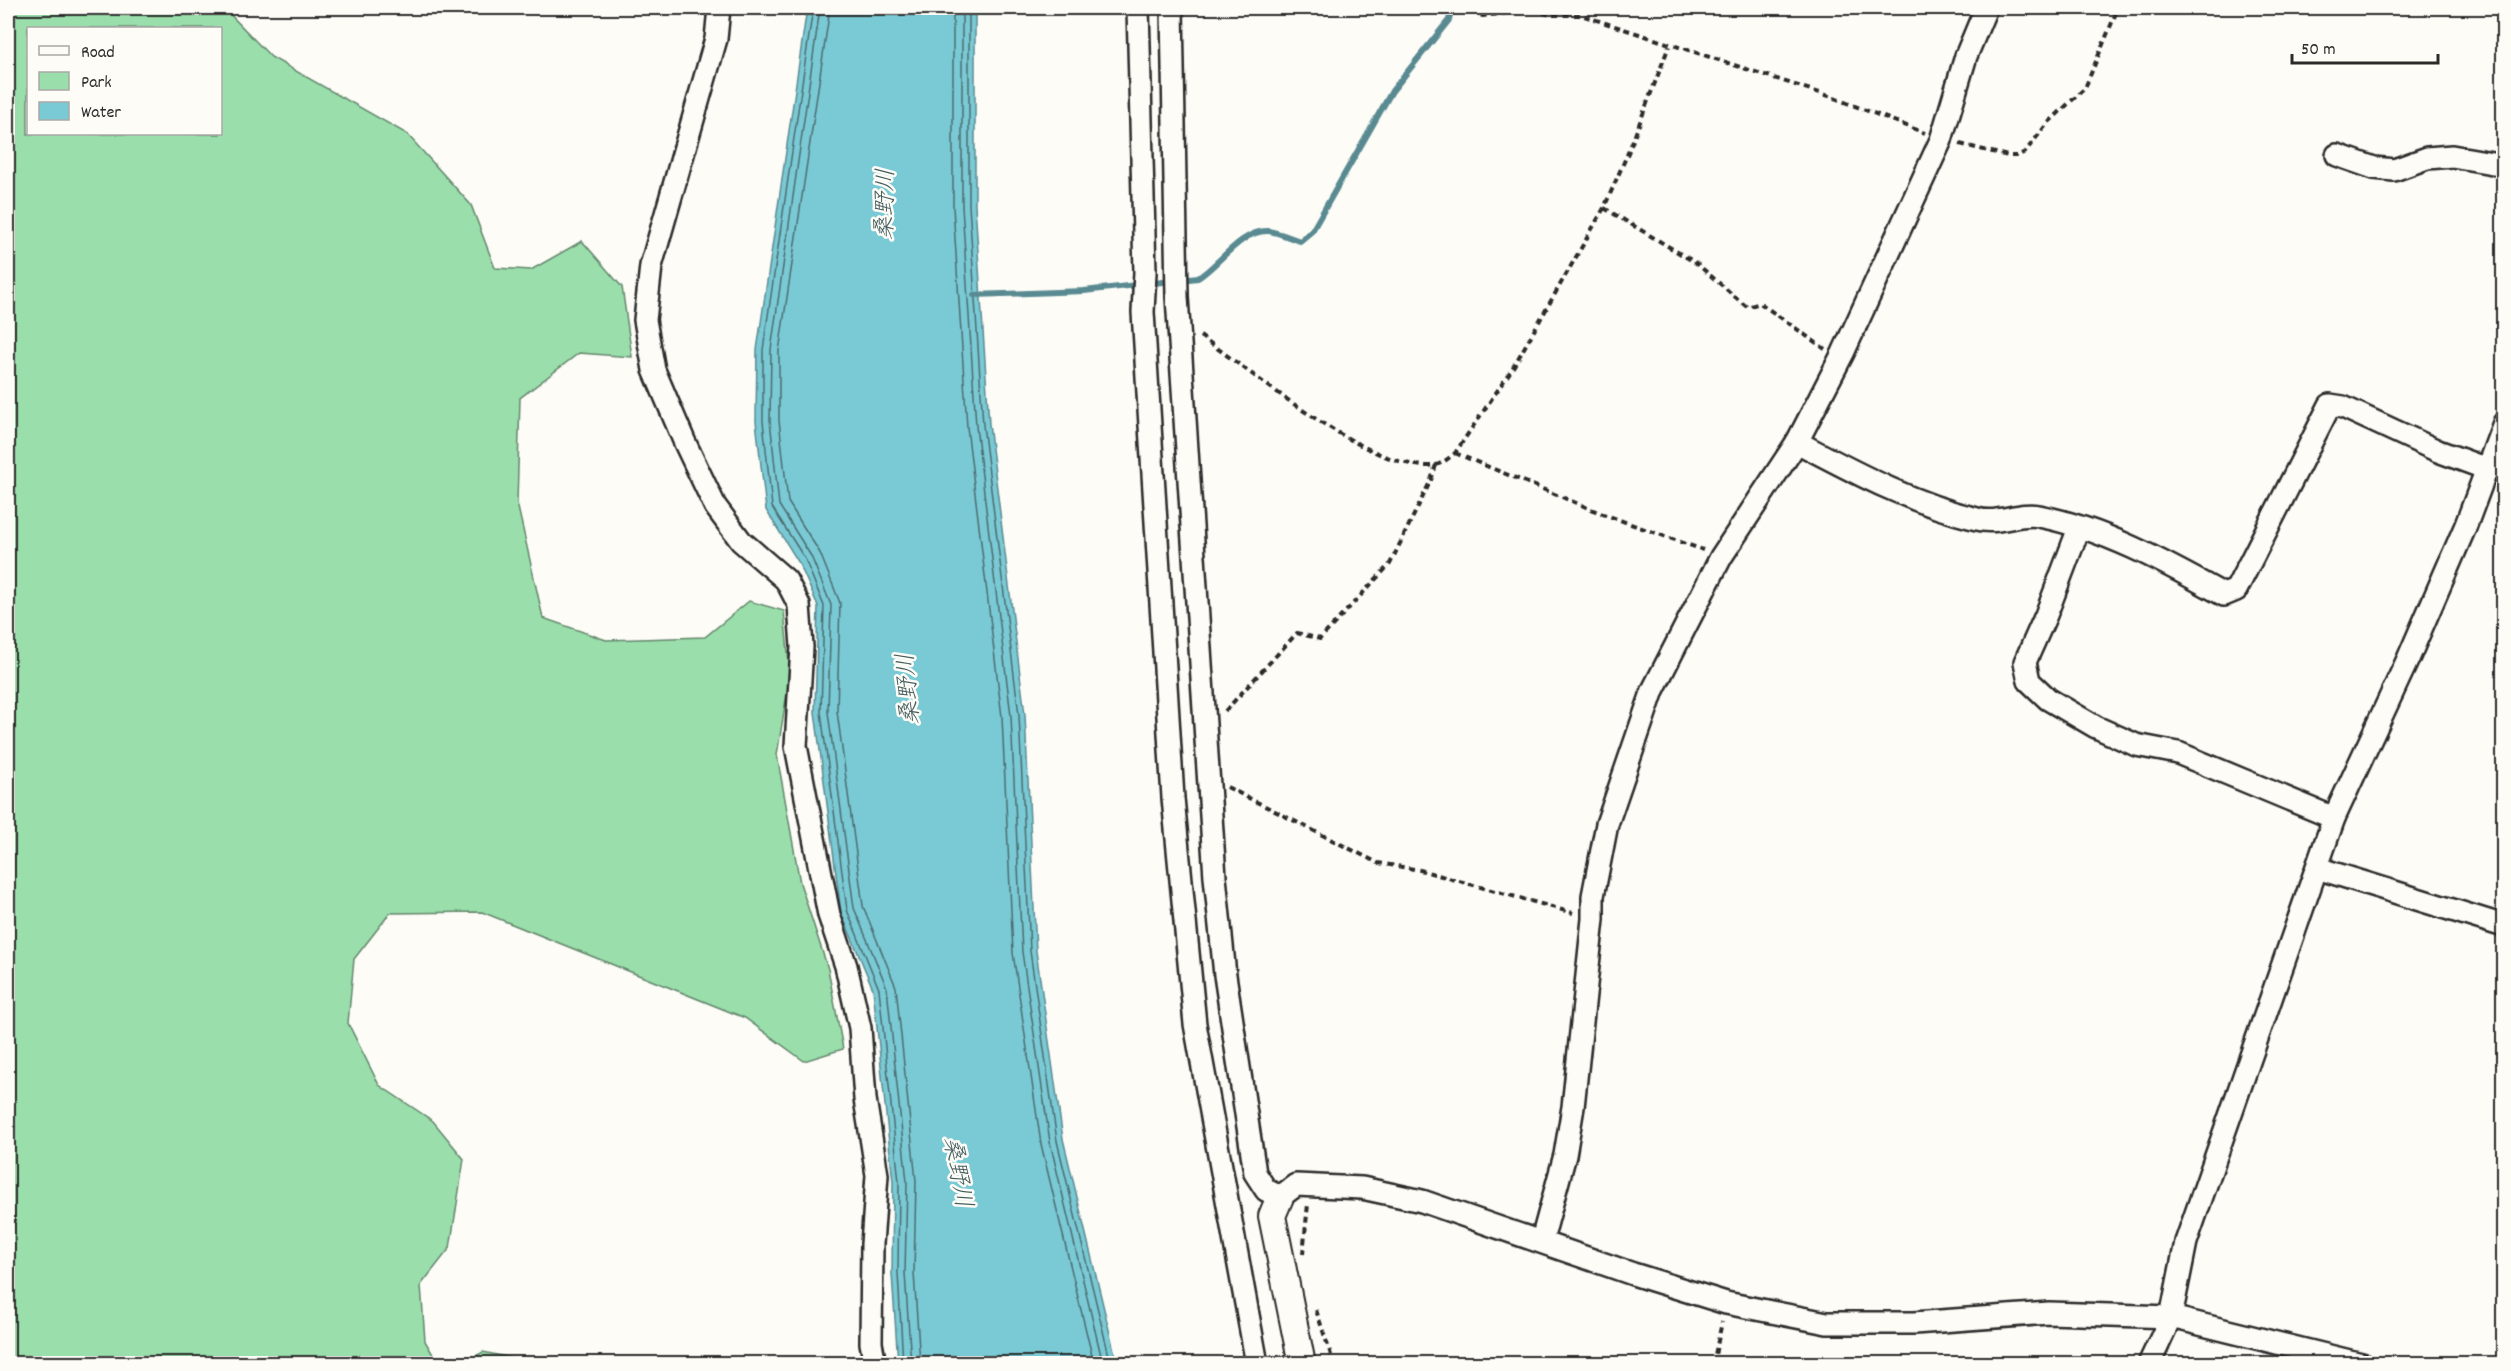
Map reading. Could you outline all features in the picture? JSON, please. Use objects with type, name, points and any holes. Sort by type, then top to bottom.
[{"type":"street","points":[[719,8],[716,39],[651,266],[645,320],[654,370],[715,506],[741,541],[786,580],[799,605],[802,647],[796,746],[828,915],[846,966],[860,1028],[865,1099],[877,1175],[872,1255],[872,1343],[875,1364]]},
{"type":"street","points":[[1138,8],[1145,272],[1143,312],[1173,798],[1195,1024],[1257,1364]]},
{"type":"street","points":[[1172,8],[1179,331],[1208,777],[1225,975],[1255,1173],[1266,1190],[1280,1197]]},
{"type":"street","points":[[1542,1240],[1565,1155],[1573,1107],[1593,919],[1593,896],[1607,824],[1628,758],[1653,690],[1721,557],[1797,442],[1843,353],[1941,140],[1966,56],[1986,8]]},
{"type":"street","points":[[2337,155],[2374,168],[2394,170],[2427,158],[2452,156],[2504,165]]},
{"type":"street","points":[[1797,442],[1881,486],[1974,519],[1992,523],[2037,516],[2079,528],[2154,557],[2224,595],[2236,590],[2330,405],[2343,407],[2438,451],[2487,469]]},
{"type":"street","points":[[2149,1364],[2171,1317],[2186,1242],[2334,818],[2408,659],[2504,423]]},
{"type":"street","points":[[2079,528],[2046,615],[2025,662],[2029,681],[2048,699],[2136,745],[2178,753],[2334,818]]},
{"type":"street","points":[[2317,868],[2504,926]]},
{"type":"street","points":[[1302,1364],[1272,1216],[1280,1197],[1296,1185],[1362,1188],[1422,1201],[1726,1304],[1827,1323],[1914,1323],[2049,1313],[2171,1317],[2362,1364]]},
{"type":"path","points":[[1450,8],[1483,16],[1532,10],[1551,15],[1581,15],[1669,46],[1828,96],[1941,140],[2008,156],[2017,156],[2025,152],[2047,124],[2085,88],[2118,8]]},
{"type":"path","points":[[1179,331],[1197,334],[1344,437],[1385,456],[1426,466],[1436,465],[1455,453],[1512,369],[1604,208],[1669,46]]},
{"type":"path","points":[[1604,208],[1696,263],[1747,307],[1760,303],[1821,348],[1843,353]]},
{"type":"path","points":[[1455,453],[1603,514],[1721,557]]},
{"type":"path","points":[[1205,731],[1297,633],[1320,639],[1390,564],[1436,465]]},
{"type":"path","points":[[1208,777],[1378,863],[1420,870],[1593,919]]},
{"type":"path","points":[[1303,1259],[1309,1185]]},
{"type":"path","points":[[1313,1302],[1334,1364]]},
{"type":"path","points":[[1713,1364],[1726,1304]]},
{"type":"green space","points":[[8,8],[224,8],[271,57],[407,134],[471,205],[495,268],[531,270],[582,241],[622,287],[632,357],[579,353],[520,398],[517,503],[543,618],[606,640],[705,637],[749,601],[784,611],[790,674],[777,755],[800,883],[828,969],[843,1049],[804,1061],[745,1018],[482,912],[390,913],[354,959],[348,1023],[379,1085],[433,1121],[464,1159],[450,1248],[421,1285],[425,1341],[438,1363],[8,1363]]},
{"type":"green space","points":[[483,1352],[516,1359],[521,1363],[463,1363]]},
{"type":"water","name":"桑野川","points":[[807,8],[975,8],[975,205],[989,424],[1025,715],[1036,951],[1063,1139],[1117,1363],[898,1363],[892,1274],[893,1182],[873,989],[841,912],[815,712],[818,606],[799,563],[766,510],[756,421],[757,350]]},
{"type":"waterway","points":[[974,295],[1084,291],[1198,278],[1240,242],[1258,232],[1268,231],[1300,241],[1312,231],[1392,91],[1449,20],[1452,8]]}]
